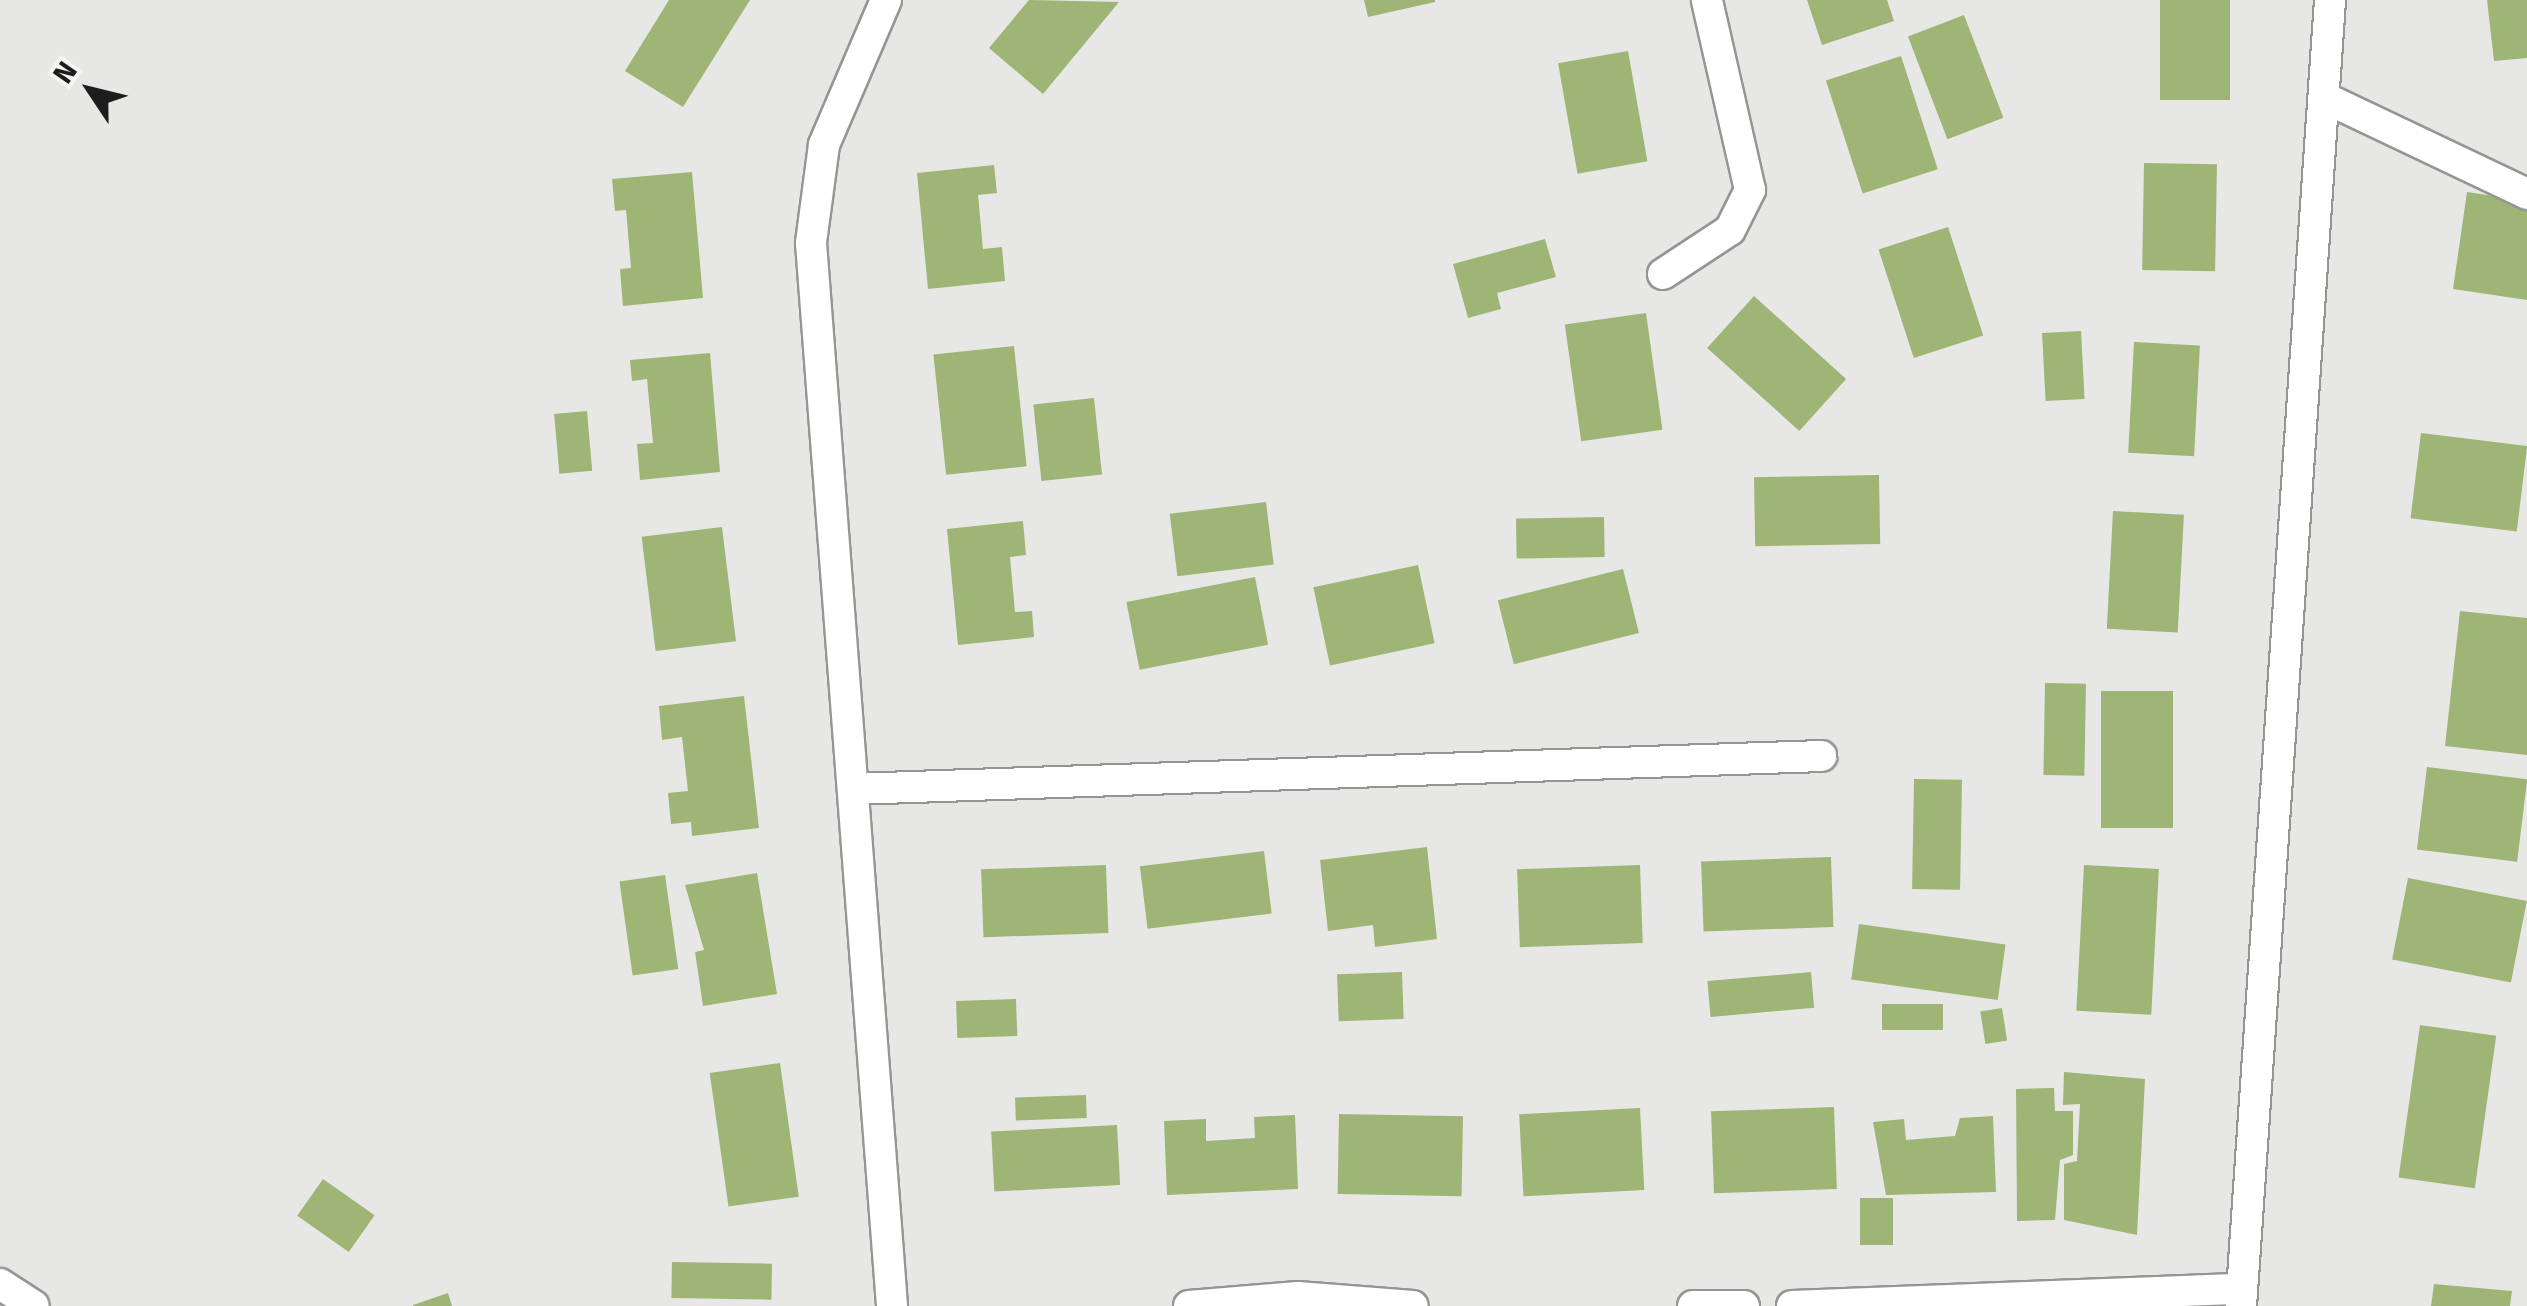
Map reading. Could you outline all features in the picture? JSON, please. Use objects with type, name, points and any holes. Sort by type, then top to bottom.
[{"type":"street","points":[[886,0],[824,145],[811,242],[892,1306]]},
{"type":"street","points":[[1663,274],[1730,230],[1750,190],[1707,0]]},
{"type":"street","points":[[1792,1306],[2241,1297],[2330,0]]},
{"type":"street","points":[[2325,98],[2527,194]]},
{"type":"street","points":[[852,789],[1821,756]]},
{"type":"street","points":[[0,1284],[34,1306]]},
{"type":"street","points":[[1189,1306],[1298,1297],[1413,1306]]},
{"type":"street","points":[[1703,1305],[1744,1306]]},
{"type":"building","points":[[669,0],[750,0],[683,107],[625,71]]},
{"type":"building","points":[[1029,0],[1119,2],[1043,94],[989,48]]},
{"type":"building","points":[[1364,0],[1435,0],[1435,2],[1368,17]]},
{"type":"building","points":[[1807,0],[1887,0],[1894,21],[1822,45]]},
{"type":"building","points":[[2160,0],[2230,0],[2230,100],[2160,100]]},
{"type":"building","points":[[2487,0],[2527,0],[2527,58],[2494,61]]},
{"type":"building","points":[[1964,15],[2003,118],[1947,139],[1908,37]]},
{"type":"building","points":[[1628,51],[1647,161],[1578,174],[1558,63]]},
{"type":"building","points":[[1901,56],[1938,169],[1863,194],[1826,80]]},
{"type":"building","points":[[2144,163],[2217,164],[2215,271],[2142,270]]},
{"type":"building","points":[[994,165],[997,193],[978,195],[983,249],[1002,247],[1005,281],[928,289],[917,173]]},
{"type":"building","points":[[692,172],[703,298],[623,306],[620,269],[631,268],[626,210],[615,211],[612,179]]},
{"type":"building","points":[[2467,192],[2527,201],[2527,300],[2453,289]]},
{"type":"building","points":[[1948,227],[1983,335],[1914,358],[1879,250]]},
{"type":"building","points":[[1545,239],[1556,277],[1497,293],[1501,309],[1468,318],[1453,264]]},
{"type":"building","points":[[1754,296],[1846,379],[1799,431],[1707,348]]},
{"type":"building","points":[[1646,313],[1662,430],[1581,441],[1565,324]]},
{"type":"building","points":[[2081,331],[2085,399],[2046,401],[2042,333]]},
{"type":"building","points":[[2134,342],[2200,345],[2194,456],[2128,453]]},
{"type":"building","points":[[1014,346],[1027,466],[946,475],[933,354]]},
{"type":"building","points":[[710,353],[720,472],[640,480],[637,444],[653,443],[647,379],[632,381],[630,360]]},
{"type":"building","points":[[1094,398],[1102,475],[1041,481],[1033,404]]},
{"type":"building","points":[[587,411],[592,471],[559,474],[554,414]]},
{"type":"building","points":[[2421,433],[2527,446],[2517,531],[2411,518]]},
{"type":"building","points":[[1879,475],[1880,544],[1755,546],[1754,477]]},
{"type":"building","points":[[1266,502],[1274,565],[1177,576],[1170,514]]},
{"type":"building","points":[[2113,511],[2184,515],[2178,633],[2107,629]]},
{"type":"building","points":[[1604,517],[1605,557],[1517,559],[1516,519]]},
{"type":"building","points":[[1023,521],[1026,555],[1010,557],[1015,612],[1032,611],[1034,637],[958,645],[947,529]]},
{"type":"building","points":[[722,527],[736,641],[656,651],[642,537]]},
{"type":"building","points":[[1418,565],[1435,643],[1330,665],[1313,587]]},
{"type":"building","points":[[1623,569],[1639,633],[1514,664],[1498,600]]},
{"type":"building","points":[[1255,577],[1268,645],[1140,670],[1126,602]]},
{"type":"building","points":[[2460,611],[2527,618],[2527,755],[2445,746]]},
{"type":"building","points":[[2045,683],[2086,684],[2084,776],[2043,775]]},
{"type":"building","points":[[2101,691],[2173,691],[2173,828],[2101,828]]},
{"type":"building","points":[[744,696],[759,828],[692,836],[691,822],[671,824],[668,793],[688,791],[682,737],[662,740],[659,706]]},
{"type":"building","points":[[2427,767],[2527,779],[2517,862],[2417,849]]},
{"type":"building","points":[[1914,779],[1962,780],[1960,890],[1912,889]]},
{"type":"building","points":[[1427,847],[1437,939],[1375,947],[1373,925],[1328,931],[1320,860]]},
{"type":"building","points":[[1264,851],[1272,914],[1148,929],[1140,866]]},
{"type":"building","points":[[1831,857],[1833,927],[1704,931],[1701,862]]},
{"type":"building","points":[[1106,865],[1108,933],[983,937],[981,869]]},
{"type":"building","points":[[1640,865],[1643,943],[1520,947],[1517,869]]},
{"type":"building","points":[[2084,865],[2159,869],[2151,1015],[2076,1011]]},
{"type":"building","points":[[757,873],[777,994],[703,1006],[695,952],[704,950],[685,885]]},
{"type":"building","points":[[665,875],[678,969],[633,975],[619,881]]},
{"type":"building","points":[[2408,878],[2527,901],[2511,983],[2392,959]]},
{"type":"building","points":[[1859,924],[2006,945],[1998,1000],[1851,979]]},
{"type":"building","points":[[1402,972],[1404,1019],[1339,1021],[1337,974]]},
{"type":"building","points":[[1811,972],[1814,1008],[1711,1017],[1707,981]]},
{"type":"building","points":[[1016,999],[1017,1036],[957,1038],[956,1001]]},
{"type":"building","points":[[1882,1004],[1943,1004],[1943,1030],[1882,1030]]},
{"type":"building","points":[[2002,1008],[2007,1041],[1985,1044],[1980,1011]]},
{"type":"building","points":[[2420,1025],[2496,1036],[2475,1188],[2399,1178]]},
{"type":"building","points":[[780,1063],[799,1197],[728,1207],[710,1073]]},
{"type":"building","points":[[2064,1072],[2145,1079],[2137,1235],[2064,1220],[2064,1164],[2077,1161],[2080,1104],[2063,1105]]},
{"type":"building","points":[[2054,1088],[2055,1111],[2073,1111],[2073,1155],[2060,1160],[2055,1220],[2017,1221],[2016,1089]]},
{"type":"building","points":[[1086,1095],[1087,1118],[1016,1120],[1015,1097]]},
{"type":"building","points":[[1834,1107],[1837,1189],[1714,1193],[1711,1111]]},
{"type":"building","points":[[1640,1108],[1644,1190],[1523,1196],[1519,1114]]},
{"type":"building","points":[[1339,1114],[1463,1116],[1462,1196],[1338,1194]]},
{"type":"building","points":[[1295,1115],[1298,1189],[1167,1195],[1164,1121],[1206,1119],[1206,1141],[1255,1138],[1254,1117]]},
{"type":"building","points":[[1993,1116],[1996,1192],[1886,1195],[1873,1122],[1904,1119],[1906,1140],[1955,1136],[1960,1118]]},
{"type":"building","points":[[1117,1125],[1120,1185],[994,1192],[991,1132]]},
{"type":"building","points":[[323,1179],[375,1215],[349,1252],[297,1216]]},
{"type":"building","points":[[1860,1198],[1893,1198],[1893,1245],[1860,1245]]},
{"type":"building","points":[[672,1262],[772,1264],[771,1300],[671,1298]]},
{"type":"building","points":[[2434,1284],[2512,1291],[2510,1306],[2431,1306]]},
{"type":"building","points":[[448,1293],[452,1306],[413,1306],[413,1305]]}]
